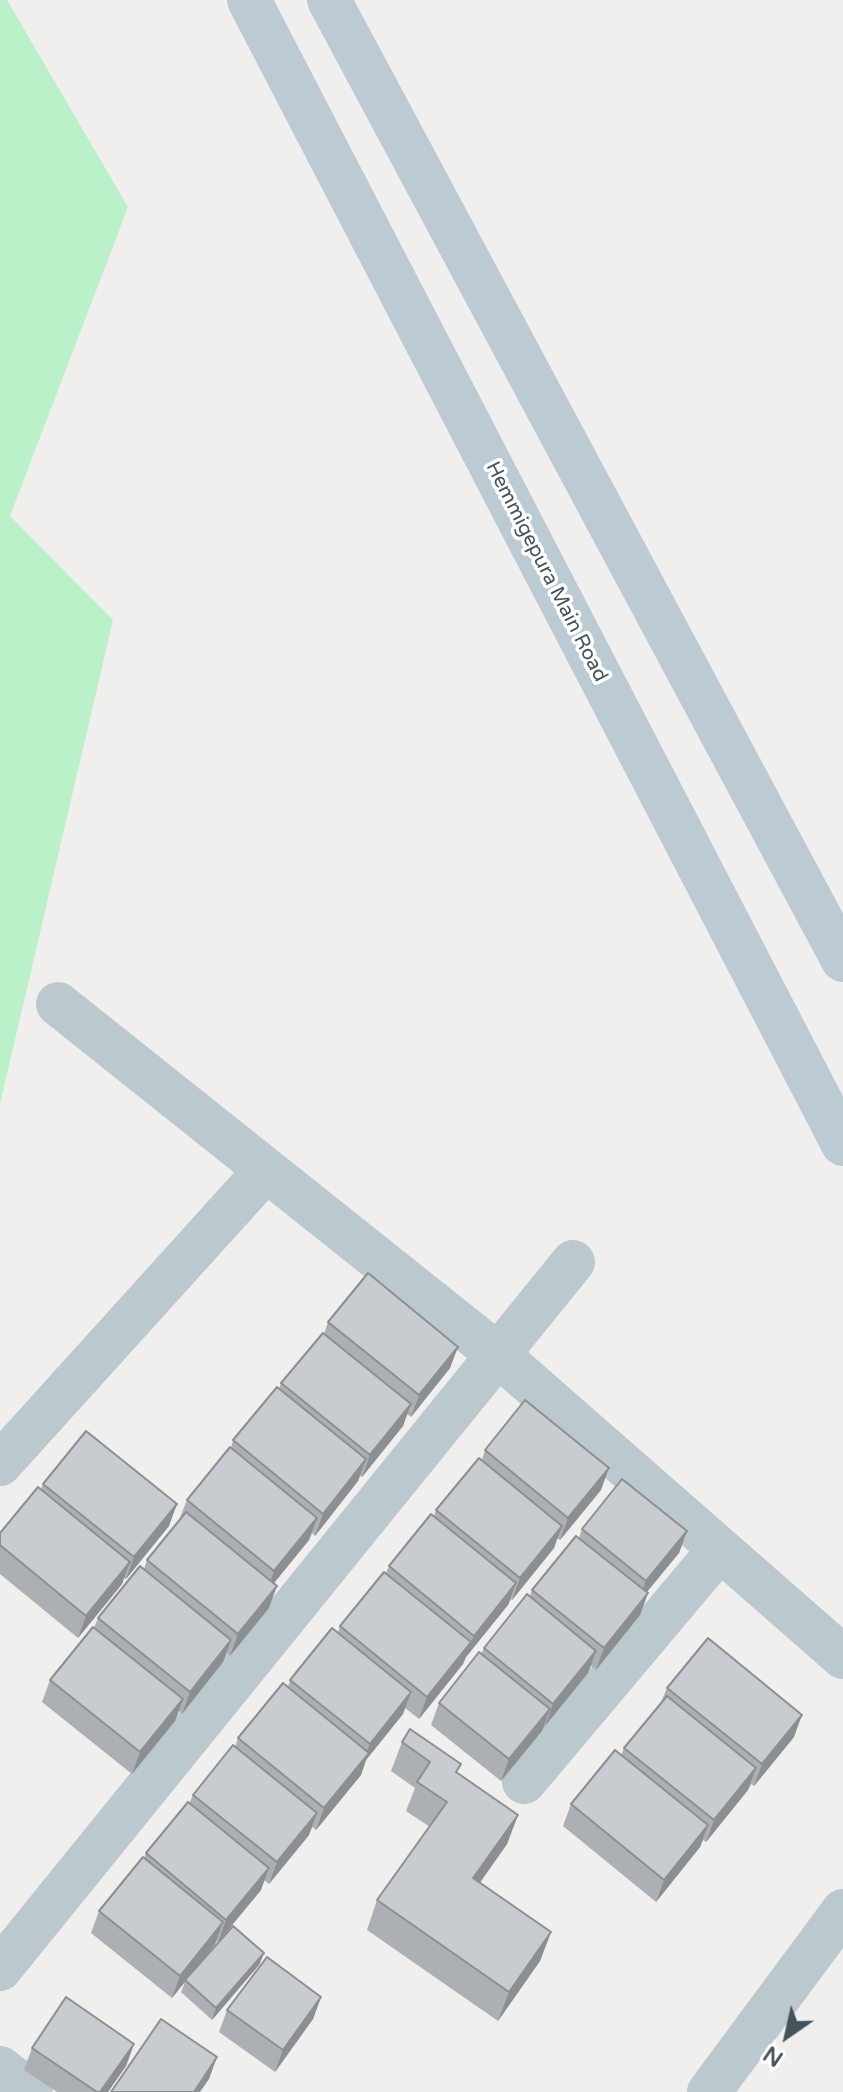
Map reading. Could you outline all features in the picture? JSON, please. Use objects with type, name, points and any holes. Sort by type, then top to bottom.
[{"type":"main road","name":"Hemmigepura Main Road","points":[[249,0],[843,1144]]},
{"type":"main road","points":[[329,0],[843,960]]},
{"type":"street","points":[[58,1004],[496,1353],[843,1657]]},
{"type":"street","points":[[0,1464],[266,1170]]},
{"type":"street","points":[[0,1969],[496,1353],[573,1262]]},
{"type":"street","points":[[524,1782],[720,1549]]},
{"type":"street","points":[[709,2092],[843,1911]]},
{"type":"street","points":[[0,2068],[31,2092]]},
{"type":"green space","points":[[0,0],[7,0],[128,207],[10,516],[113,620],[0,1104]]},
{"type":"building","points":[[368,1273],[458,1347],[419,1395],[328,1322]]},
{"type":"building","points":[[323,1333],[411,1404],[370,1455],[281,1383]]},
{"type":"building","points":[[277,1387],[366,1459],[323,1514],[233,1440]]},
{"type":"building","points":[[525,1400],[609,1468],[568,1518],[485,1450]]},
{"type":"building","points":[[86,1431],[177,1504],[134,1557],[43,1484]]},
{"type":"building","points":[[230,1447],[317,1518],[274,1571],[187,1500]]},
{"type":"building","points":[[479,1458],[562,1526],[520,1578],[436,1510]]},
{"type":"building","points":[[622,1479],[687,1531],[646,1581],[582,1529]]},
{"type":"building","points":[[38,1487],[130,1562],[86,1616],[0,1545],[0,1533]]},
{"type":"building","points":[[186,1512],[277,1586],[238,1634],[147,1560]]},
{"type":"building","points":[[431,1514],[516,1583],[474,1636],[389,1566]]},
{"type":"building","points":[[576,1536],[648,1593],[604,1648],[532,1590]]},
{"type":"building","points":[[140,1566],[231,1640],[190,1692],[98,1618]]},
{"type":"building","points":[[384,1572],[471,1642],[427,1697],[340,1626]]},
{"type":"building","points":[[527,1594],[596,1651],[553,1704],[484,1648]]},
{"type":"building","points":[[93,1627],[183,1699],[140,1752],[50,1680]]},
{"type":"building","points":[[332,1628],[411,1692],[370,1744],[290,1680]]},
{"type":"building","points":[[708,1638],[802,1715],[762,1764],[667,1688]]},
{"type":"building","points":[[479,1652],[550,1709],[509,1759],[439,1703]]},
{"type":"building","points":[[283,1683],[369,1753],[324,1808],[238,1738]]},
{"type":"building","points":[[667,1696],[756,1768],[714,1820],[624,1748]]},
{"type":"building","points":[[410,1729],[461,1764],[456,1772],[518,1815],[473,1878],[551,1932],[509,1992],[377,1900],[447,1802],[417,1782],[430,1762],[402,1742]]},
{"type":"building","points":[[233,1745],[317,1813],[277,1862],[193,1795]]},
{"type":"building","points":[[615,1750],[708,1825],[664,1880],[571,1804]]},
{"type":"building","points":[[188,1802],[269,1868],[226,1920],[146,1853]]},
{"type":"building","points":[[143,1857],[223,1922],[180,1976],[99,1911]]},
{"type":"building","points":[[233,1926],[264,1953],[216,2008],[185,1980]]},
{"type":"building","points":[[267,1957],[321,1997],[283,2050],[227,2010]]},
{"type":"building","points":[[66,1997],[134,2044],[100,2092],[32,2048]]},
{"type":"building","points":[[161,2019],[217,2057],[194,2092],[111,2092]]}]
